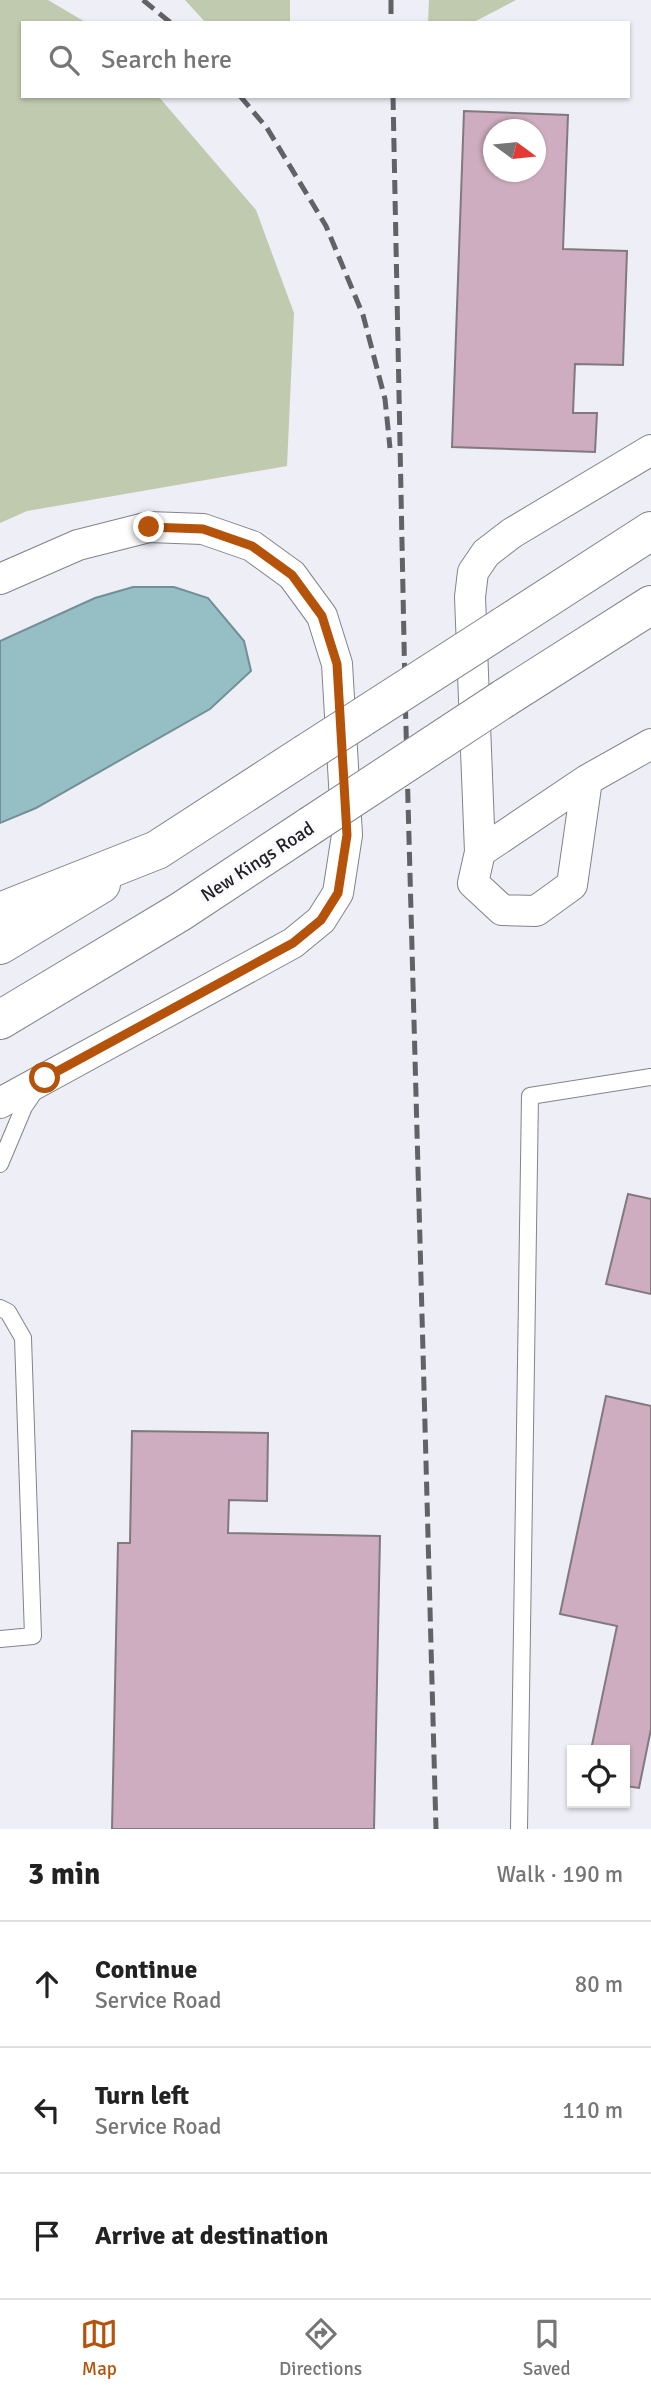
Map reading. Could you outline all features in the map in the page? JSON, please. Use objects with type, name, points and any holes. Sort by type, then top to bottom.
[{"type":"main road","points":[[0,945],[157,850],[651,531]]},
{"type":"main road","name":"New Kings Road","points":[[0,1020],[180,912],[651,605]]},
{"type":"main road","points":[[0,912],[157,850]]},
{"type":"street","points":[[587,780],[572,885],[536,911],[502,910],[473,883],[481,852],[470,597],[472,572],[485,553],[512,533],[651,450]]},
{"type":"street","points":[[0,579],[78,545],[149,527],[203,529],[252,546],[292,575],[322,616],[337,664],[347,835],[338,893],[321,920],[293,943],[0,1102]]},
{"type":"street","points":[[481,852],[587,780],[651,744]]},
{"type":"lane","points":[[519,1829],[530,1096],[651,1077]]},
{"type":"lane","points":[[0,1164],[24,1107],[45,1078]]},
{"type":"lane","points":[[0,1308],[8,1312],[23,1338],[33,1636],[0,1639]]},
{"type":"green space","points":[[0,0],[48,0],[84,21],[21,21],[21,98],[160,98],[256,210],[294,313],[287,466],[27,511],[0,523]]},
{"type":"green space","points":[[185,0],[290,0],[290,21],[204,21]]},
{"type":"green space","points":[[429,0],[516,0],[476,21],[428,21]]},
{"type":"water","points":[[133,587],[174,587],[208,598],[244,641],[251,671],[210,709],[36,808],[0,823],[0,641],[95,598]]},
{"type":"building","points":[[464,111],[568,115],[563,249],[627,251],[623,365],[575,364],[573,413],[597,413],[595,452],[452,447]]},
{"type":"building","points":[[628,1194],[651,1199],[651,1294],[606,1284]]},
{"type":"building","points":[[606,1396],[651,1406],[651,1729],[639,1788],[630,1787],[630,1745],[592,1745],[617,1626],[560,1614]]},
{"type":"building","points":[[132,1431],[268,1433],[267,1501],[229,1500],[228,1533],[380,1536],[374,1829],[112,1829],[118,1543],[130,1543]]},
{"type":"railway","points":[[143,0],[169,21]]},
{"type":"railway","points":[[391,0],[391,21]]},
{"type":"railway","points":[[242,98],[267,128],[326,226],[363,315],[385,399],[390,448]]},
{"type":"railway","points":[[393,98],[405,691],[436,1829]]},
{"type":"route","points":[[45,1078],[293,943],[321,920],[338,893],[347,835],[337,664],[322,616],[292,575],[252,546],[203,529],[149,527]]}]
